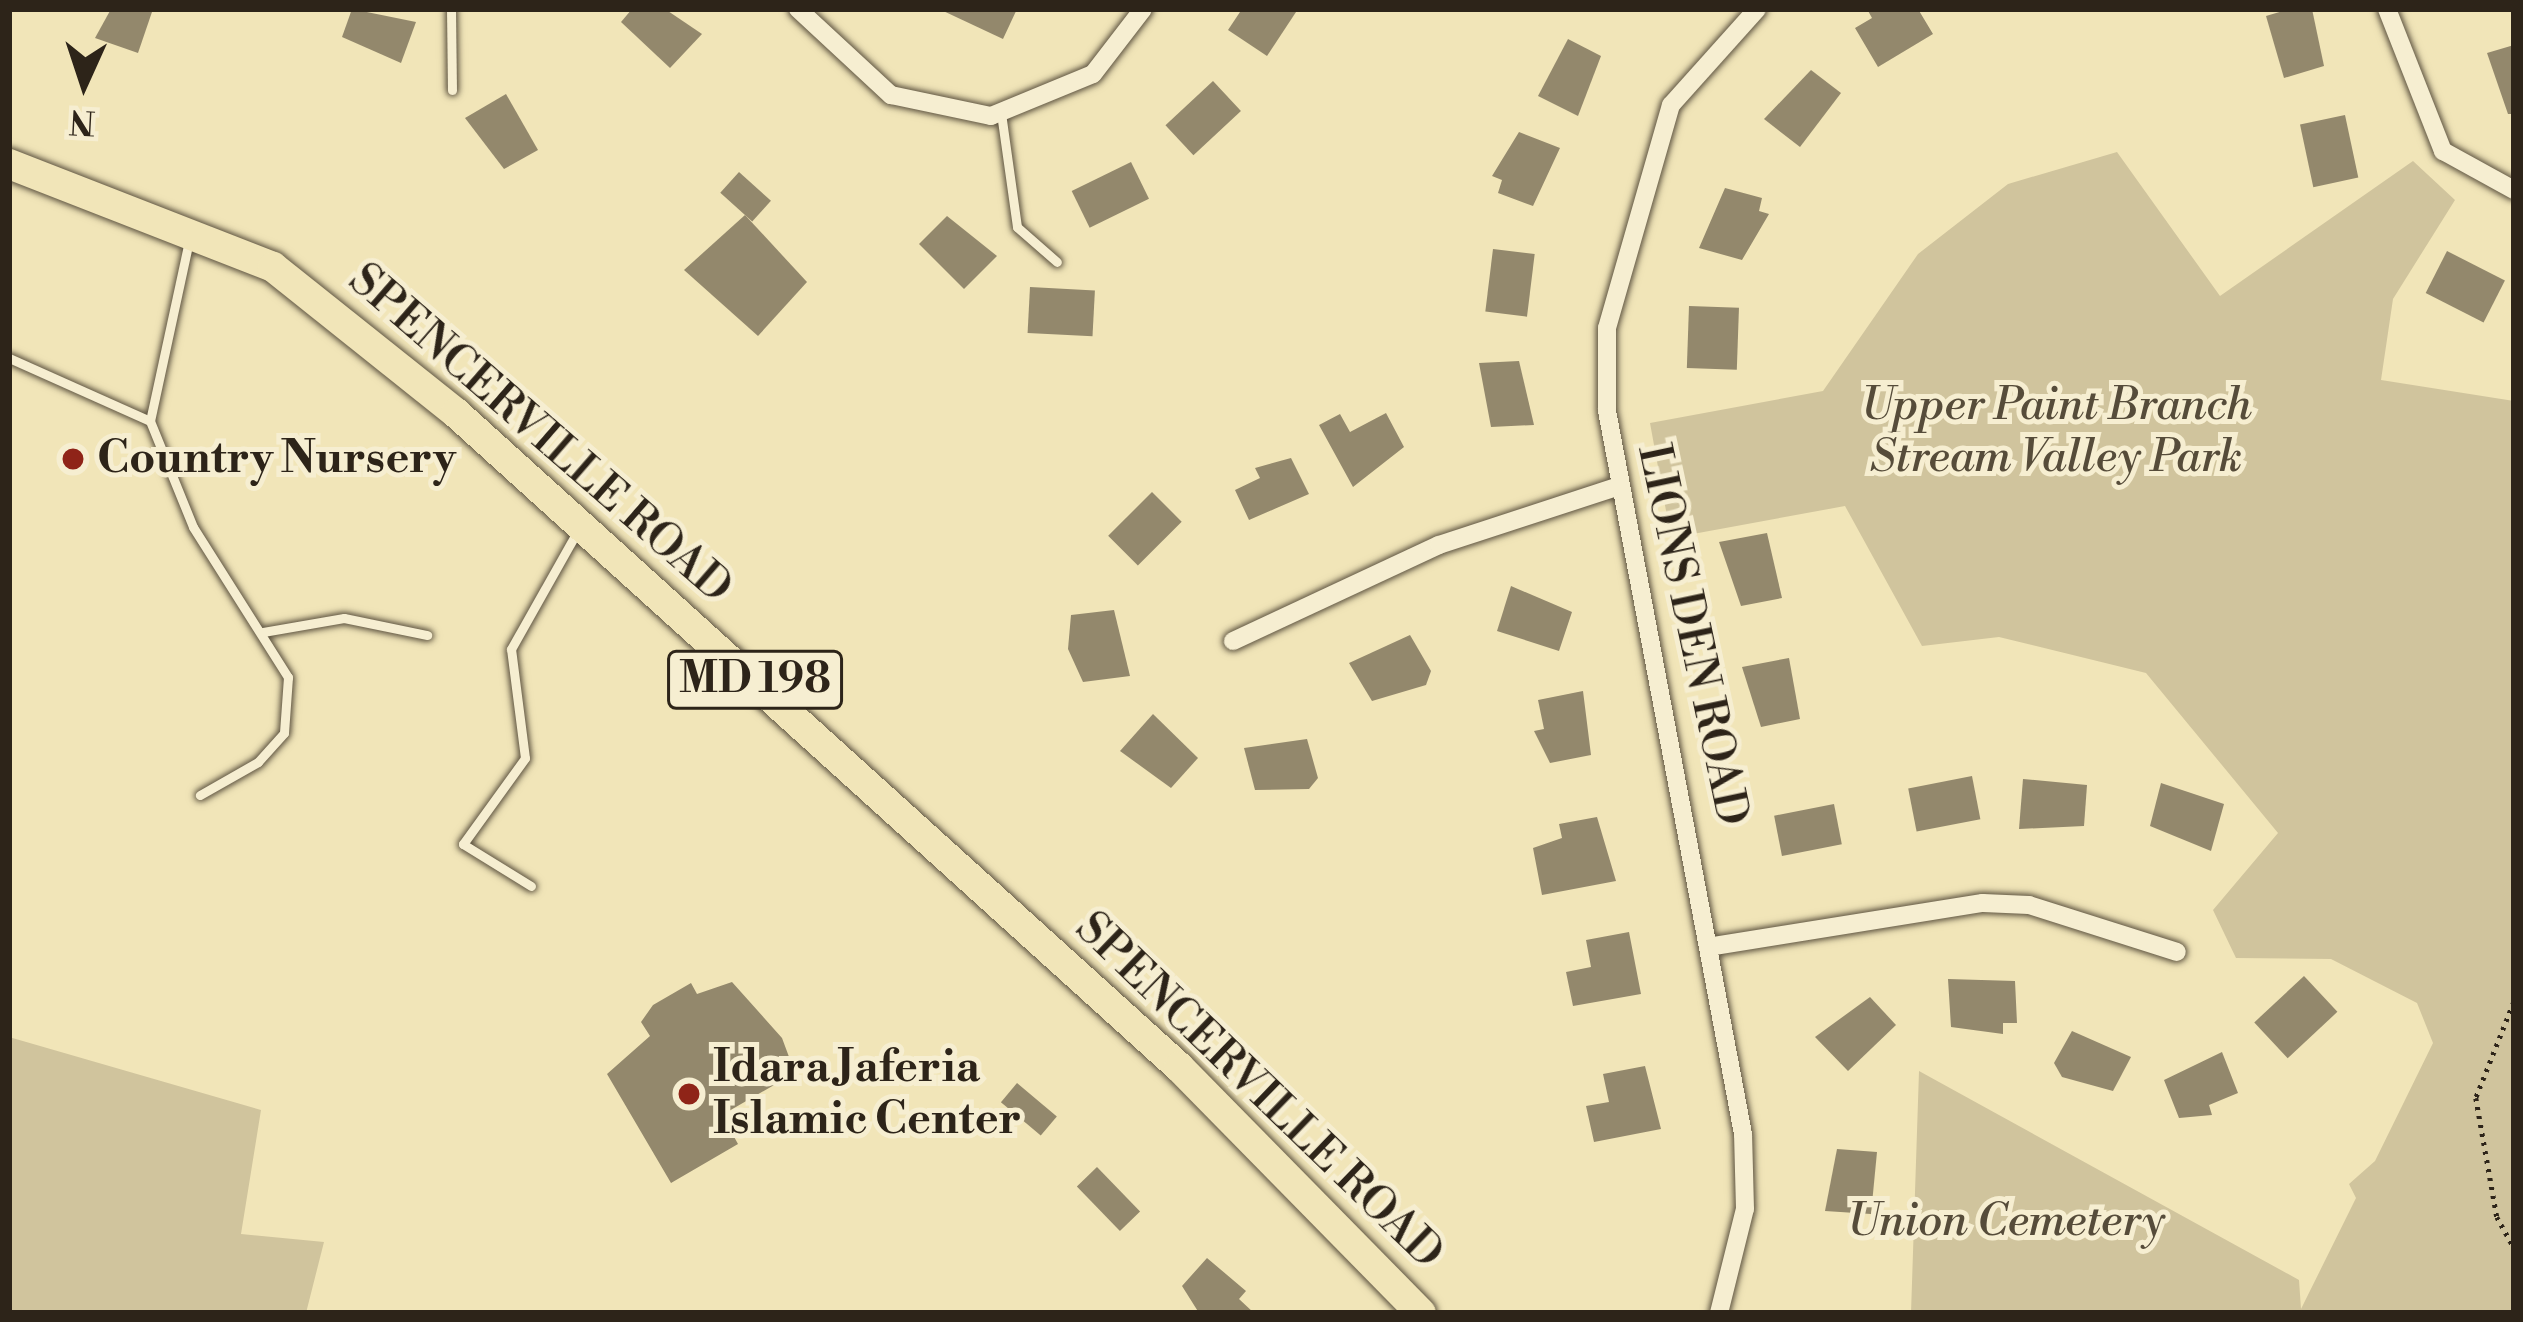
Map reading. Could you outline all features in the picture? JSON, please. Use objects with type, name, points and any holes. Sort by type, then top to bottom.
[{"type":"main road","name":"SPENCERVILLE ROAD","points":[[9,164],[190,229],[273,267],[584,523],[1179,1067],[1421,1313]]},
{"type":"street","points":[[798,9],[891,95],[1001,113],[1093,74],[1143,9]]},
{"type":"street","name":"LIONS DEN ROAD","points":[[1719,1313],[1745,1209],[1714,946],[1620,486],[1606,328],[1637,193],[1671,105],[1757,9]]},
{"type":"street","points":[[2387,9],[2443,151],[2514,190]]},
{"type":"street","points":[[1233,641],[1439,545],[1620,486]]},
{"type":"street","points":[[1714,946],[1983,903],[2029,905],[2176,952]]},
{"type":"lane","points":[[451,9],[452,90]]},
{"type":"lane","points":[[1001,113],[1017,227],[1058,262]]},
{"type":"lane","points":[[190,229],[150,421],[193,526],[288,677],[284,733],[259,762],[200,795]]},
{"type":"lane","points":[[9,358],[150,421]]},
{"type":"lane","points":[[531,886],[463,844],[525,758],[511,650],[584,523]]},
{"type":"lane","points":[[263,632],[344,618],[427,635]]},
{"type":"path","points":[[2514,1002],[2476,1098],[2497,1217],[2514,1248]]},
{"type":"green space","name":"Upper Paint Branch Stream Valley Park","points":[[2117,152],[2220,296],[2413,161],[2455,200],[2393,299],[2381,380],[2514,401],[2514,1313],[1911,1313],[1919,1071],[2299,1280],[2301,1309],[2356,1198],[2349,1184],[2375,1161],[2433,1043],[2417,1003],[2331,959],[2236,958],[2213,910],[2278,833],[2146,673],[1999,637],[1922,646],[1845,506],[1671,538],[1650,423],[1823,391],[1918,254],[2008,184]]},
{"type":"green space","points":[[9,1037],[261,1110],[241,1234],[324,1242],[306,1313],[9,1313]]},
{"type":"building","points":[[111,9],[153,9],[138,53],[95,38]]},
{"type":"building","points":[[352,9],[416,22],[401,63],[342,37]]},
{"type":"building","points":[[632,9],[665,9],[702,34],[670,68],[621,22]]},
{"type":"building","points":[[939,9],[1017,9],[1003,39]]},
{"type":"building","points":[[1242,9],[1298,9],[1267,56],[1228,30]]},
{"type":"building","points":[[1867,9],[1918,9],[1933,34],[1878,67],[1855,28],[1872,18]]},
{"type":"building","points":[[2312,9],[2324,66],[2284,78],[2266,16]]},
{"type":"building","points":[[1568,39],[1601,56],[1578,116],[1538,96]]},
{"type":"building","points":[[2514,45],[2514,114],[2508,114],[2487,53]]},
{"type":"building","points":[[1811,70],[1841,93],[1800,147],[1764,119]]},
{"type":"building","points":[[1213,81],[1241,111],[1193,155],[1165,125]]},
{"type":"building","points":[[506,94],[538,150],[504,169],[465,118]]},
{"type":"building","points":[[2345,115],[2358,178],[2313,187],[2300,125]]},
{"type":"building","points":[[1519,132],[1560,148],[1533,206],[1498,193],[1502,180],[1492,176]]},
{"type":"building","points":[[1131,162],[1149,199],[1090,228],[1072,191]]},
{"type":"building","points":[[739,172],[771,201],[752,222],[720,193]]},
{"type":"building","points":[[1725,188],[1762,198],[1759,211],[1769,214],[1742,260],[1699,248]]},
{"type":"building","points":[[745,215],[807,282],[758,336],[684,270]]},
{"type":"building","points":[[947,216],[997,256],[964,289],[919,244]]},
{"type":"building","points":[[1493,249],[1535,254],[1527,317],[1485,312]]},
{"type":"building","points":[[2447,251],[2505,281],[2484,322],[2426,293]]},
{"type":"building","points":[[1030,287],[1095,290],[1093,336],[1028,333]]},
{"type":"building","points":[[1689,306],[1739,308],[1737,370],[1687,368]]},
{"type":"building","points":[[1519,361],[1534,425],[1491,427],[1479,363]]},
{"type":"building","points":[[1386,413],[1404,447],[1353,487],[1319,425],[1340,414],[1350,432]]},
{"type":"building","points":[[1291,458],[1309,494],[1249,520],[1235,490],[1260,478],[1255,468]]},
{"type":"building","points":[[1152,492],[1182,522],[1138,566],[1108,536]]},
{"type":"building","points":[[1767,533],[1782,598],[1741,606],[1719,542]]},
{"type":"building","points":[[1511,586],[1572,612],[1559,651],[1497,631]]},
{"type":"building","points":[[1114,610],[1130,676],[1083,682],[1068,649],[1071,615]]},
{"type":"building","points":[[1410,635],[1431,671],[1426,685],[1372,701],[1349,663]]},
{"type":"building","points":[[1789,658],[1800,719],[1761,727],[1742,667]]},
{"type":"building","points":[[1583,691],[1591,755],[1550,763],[1534,731],[1544,729],[1538,700]]},
{"type":"building","points":[[1153,714],[1198,758],[1171,788],[1120,751]]},
{"type":"building","points":[[1307,739],[1318,778],[1309,789],[1255,790],[1244,748]]},
{"type":"building","points":[[1972,776],[1980,819],[1917,832],[1908,788]]},
{"type":"building","points":[[2023,779],[2087,785],[2084,826],[2019,829]]},
{"type":"building","points":[[2161,783],[2224,804],[2211,851],[2150,826]]},
{"type":"building","points":[[1834,804],[1842,844],[1782,856],[1774,816]]},
{"type":"building","points":[[1597,817],[1616,881],[1542,895],[1533,848],[1562,838],[1559,824]]},
{"type":"building","points":[[1629,932],[1641,994],[1573,1006],[1566,972],[1591,967],[1586,940]]},
{"type":"building","points":[[2304,976],[2337,1012],[2288,1058],[2254,1022]]},
{"type":"building","points":[[1948,979],[2015,981],[2017,1023],[2003,1023],[2003,1034],[1951,1027]]},
{"type":"building","name":"Idara Jaferia Islamic Center","points":[[732,982],[782,1038],[795,1073],[722,1115],[738,1144],[671,1183],[607,1074],[650,1036],[641,1022],[653,1005],[691,983],[697,994]]},
{"type":"building","points":[[1870,997],[1896,1025],[1848,1071],[1815,1037]]},
{"type":"building","points":[[2072,1031],[2131,1057],[2113,1091],[2062,1077],[2054,1063]]},
{"type":"building","points":[[2222,1052],[2238,1093],[2209,1105],[2212,1115],[2179,1118],[2164,1080]]},
{"type":"building","points":[[1645,1066],[1661,1129],[1594,1142],[1586,1106],[1609,1102],[1603,1074]]},
{"type":"building","points":[[1017,1083],[1057,1116],[1041,1136],[1001,1102]]},
{"type":"building","points":[[1837,1149],[1877,1152],[1871,1214],[1825,1211]]},
{"type":"building","points":[[1097,1167],[1140,1212],[1120,1231],[1077,1186]]},
{"type":"building","points":[[1207,1258],[1246,1291],[1239,1299],[1254,1313],[1199,1313],[1182,1286]]},
{"type":"place","name":"Country Nursery","points":[[73,459]]},
{"type":"place","name":"Idara Jaferia Islamic Center","points":[[689,1094]]},
{"type":"park label","name":"Union Cemetery","points":[[2006,1222]]}]
